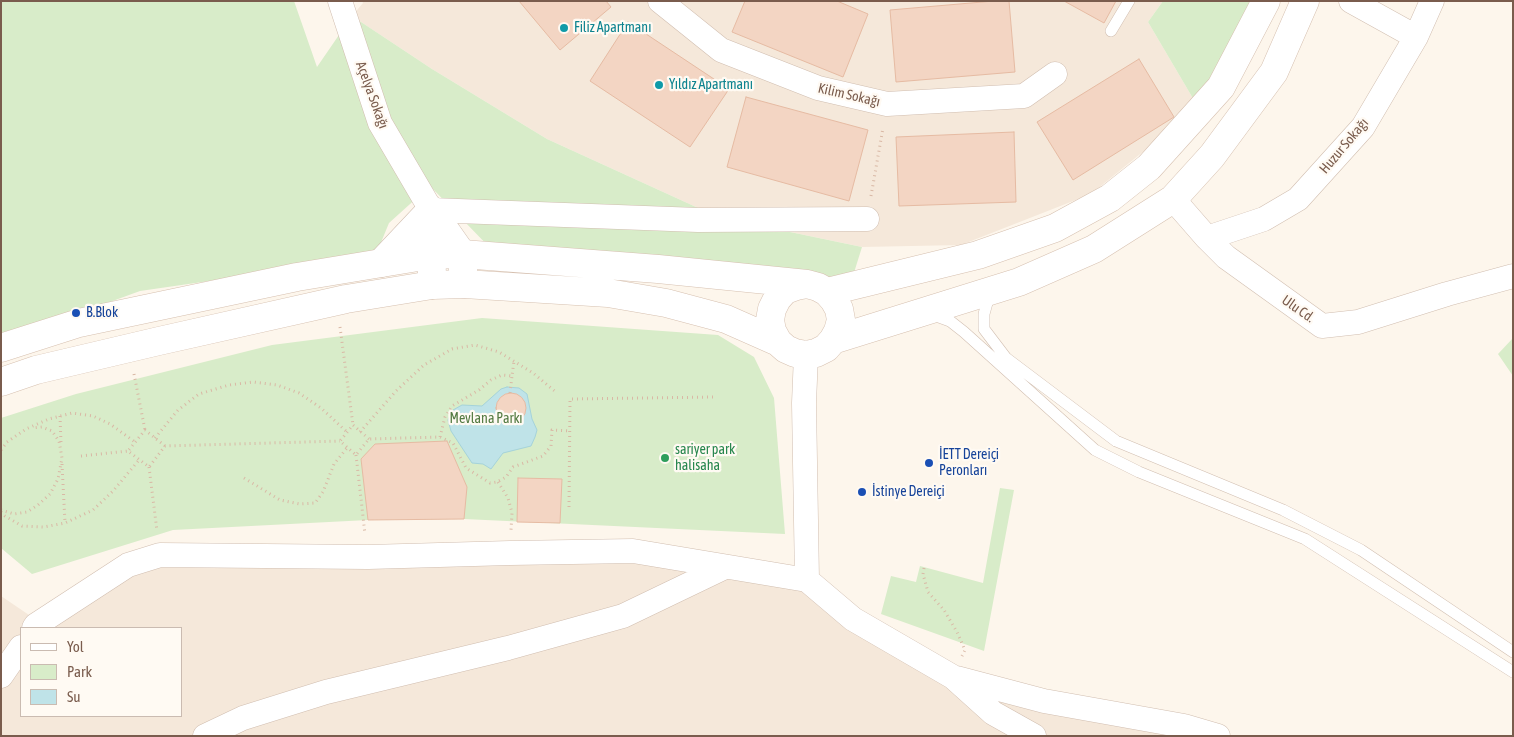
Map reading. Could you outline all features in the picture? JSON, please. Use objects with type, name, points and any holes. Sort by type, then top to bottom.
[{"type":"main road","points":[[778,342],[772,331],[770,320],[777,298],[785,290],[796,286],[817,288],[978,254],[1055,228],[1110,198],[1149,167],[1221,87],[1266,1]]},
{"type":"main road","points":[[834,340],[1019,282],[1094,249],[1173,199],[1212,156],[1274,72],[1305,1]]},
{"type":"main road","points":[[431,210],[462,254],[464,284]]},
{"type":"main road","points":[[431,210],[430,255],[432,284]]},
{"type":"main road","points":[[381,263],[431,210]]},
{"type":"main road","points":[[1,348],[79,323],[297,277],[430,255],[462,254],[658,269],[817,288],[834,300],[839,309],[840,320],[834,340],[826,348],[806,355],[786,349],[778,342],[726,319],[666,303],[608,293],[464,284],[432,284],[336,301],[36,370],[1,382]]},
{"type":"street","name":"Açelya Sokağı","points":[[340,1],[380,123],[431,210]]},
{"type":"street","name":"Kilim Sokağı","points":[[660,1],[721,50],[818,88],[887,104],[1024,96],[1055,74]]},
{"type":"street","points":[[1351,1],[1416,37]]},
{"type":"street","name":"Huzur Sokağı","points":[[1207,238],[1264,219],[1298,199],[1363,127],[1416,37],[1432,1]]},
{"type":"street","name":"Ulu Cd.","points":[[1173,199],[1226,257],[1322,326],[1358,322],[1447,294],[1513,276]]},
{"type":"street","points":[[431,210],[698,220],[867,219]]},
{"type":"street","points":[[806,355],[804,403],[807,580]]},
{"type":"street","points":[[35,627],[128,565],[160,554],[368,557],[510,552],[633,551],[807,580],[853,619],[953,677],[993,713],[1034,736]]},
{"type":"street","points":[[205,736],[243,718],[326,692],[508,648],[623,616],[725,567]]},
{"type":"street","points":[[1,676],[20,648]]},
{"type":"street","points":[[953,677],[1044,701],[1184,726],[1218,736]]},
{"type":"lane","points":[[1111,31],[1129,1]]},
{"type":"lane","points":[[991,291],[984,314],[984,329],[1006,358],[1116,441],[1283,510],[1361,550],[1513,652]]},
{"type":"lane","points":[[925,311],[950,321],[964,332],[1094,450],[1139,472],[1305,540],[1513,672]]},
{"type":"path","points":[[867,219],[887,104]]},
{"type":"path","points":[[336,301],[353,425],[370,439],[440,437],[453,443],[466,468],[490,483],[498,482],[506,477],[513,467],[543,456],[551,446],[552,430],[570,432]]},
{"type":"path","points":[[360,432],[396,391],[424,365],[452,349],[475,345],[499,352],[533,373],[557,393]]},
{"type":"path","points":[[130,348],[144,430],[166,446],[340,441],[356,455],[368,557]]},
{"type":"path","points":[[510,393],[514,361]]},
{"type":"path","points":[[440,437],[445,417],[452,406],[479,390],[491,380],[502,375],[512,376]]},
{"type":"path","points":[[155,438],[178,410],[199,394],[229,385],[253,382],[277,385],[299,393],[322,408],[347,432]]},
{"type":"path","points":[[569,507],[570,399],[716,397]]},
{"type":"path","points":[[1,450],[7,442],[26,428],[72,413],[93,416],[110,424],[135,442]]},
{"type":"path","points":[[60,416],[66,523]]},
{"type":"path","points":[[340,441],[353,425]]},
{"type":"path","points":[[1,511],[14,514],[27,512],[38,506],[50,494],[58,479],[62,458],[59,441],[52,431],[42,427],[26,428]]},
{"type":"path","points":[[128,451],[144,430]]},
{"type":"path","points":[[356,455],[370,439]]},
{"type":"path","points":[[160,554],[149,467],[166,446]]},
{"type":"path","points":[[244,478],[280,500],[300,504],[315,503],[323,492],[334,464],[348,448]]},
{"type":"path","points":[[81,456],[128,451],[149,467]]},
{"type":"path","points":[[1,511],[5,516],[22,526],[44,527],[66,523],[94,510],[139,460]]},
{"type":"path","points":[[498,482],[508,498],[512,513],[510,552]]},
{"type":"path","points":[[924,568],[922,574],[928,592],[944,610],[965,650],[953,677]]},
{"type":"shaded area","points":[[362,1],[1163,1],[1148,22],[1198,107],[1091,194],[961,245],[862,247],[718,217],[547,139],[432,69],[352,16],[363,3]]},
{"type":"shaded area","points":[[633,551],[807,580],[953,677],[1218,736],[1,736],[1,596],[32,617],[128,565]]},
{"type":"green space","points":[[1,1],[294,1],[317,67],[352,16],[432,69],[547,139],[718,217],[862,247],[852,279],[494,252],[430,186],[389,223],[375,257],[140,291],[55,322],[1,338]]},
{"type":"green space","points":[[1163,1],[1258,1],[1198,107],[1148,22]]},
{"type":"green space","name":"Mevlana Parkı","points":[[482,318],[718,335],[754,357],[774,398],[785,534],[464,519],[368,520],[173,530],[32,574],[1,548],[1,418],[76,394],[272,345]]},
{"type":"green space","points":[[1513,338],[1513,376],[1498,354]]},
{"type":"green space","points":[[1000,488],[1014,490],[984,651],[881,614],[891,576],[916,582],[920,566],[983,583]]},
{"type":"water","points":[[507,387],[519,388],[527,394],[532,419],[537,430],[531,446],[503,453],[491,469],[483,464],[472,463],[451,431],[448,420],[453,410],[462,405],[482,406],[501,389]]},
{"type":"building","name":"Filiz Apartmanı","points":[[519,1],[606,1],[611,7],[560,50]]},
{"type":"building","points":[[745,1],[837,1],[868,14],[843,77],[732,32]]},
{"type":"building","points":[[1009,1],[1015,72],[896,82],[890,10]]},
{"type":"building","points":[[1064,1],[1116,1],[1104,23]]},
{"type":"building","name":"Yıldız Apartmanı","points":[[628,22],[729,89],[690,147],[590,81]]},
{"type":"building","points":[[1139,59],[1174,117],[1073,180],[1037,122]]},
{"type":"building","points":[[746,97],[868,130],[849,201],[727,167]]},
{"type":"building","points":[[1014,132],[1016,202],[899,206],[896,137]]},
{"type":"building","points":[[511,393],[522,397],[526,408],[522,419],[511,423],[500,419],[496,408],[500,397]]},
{"type":"building","points":[[447,441],[467,487],[464,519],[368,520],[361,459],[375,444]]},
{"type":"building","points":[[518,478],[562,479],[560,523],[517,522]]},
{"type":"place","name":"Filiz Apartmanı","points":[[564,28]]},
{"type":"place","name":"Yıldız Apartmanı","points":[[659,85]]},
{"type":"place","name":"B.Blok","points":[[76,313]]},
{"type":"place","name":"sariyer park halisaha","points":[[665,458]]},
{"type":"place","name":"İETT Dereiçi Peronları","points":[[929,463]]},
{"type":"place","name":"İstinye Dereiçi","points":[[862,492]]}]
